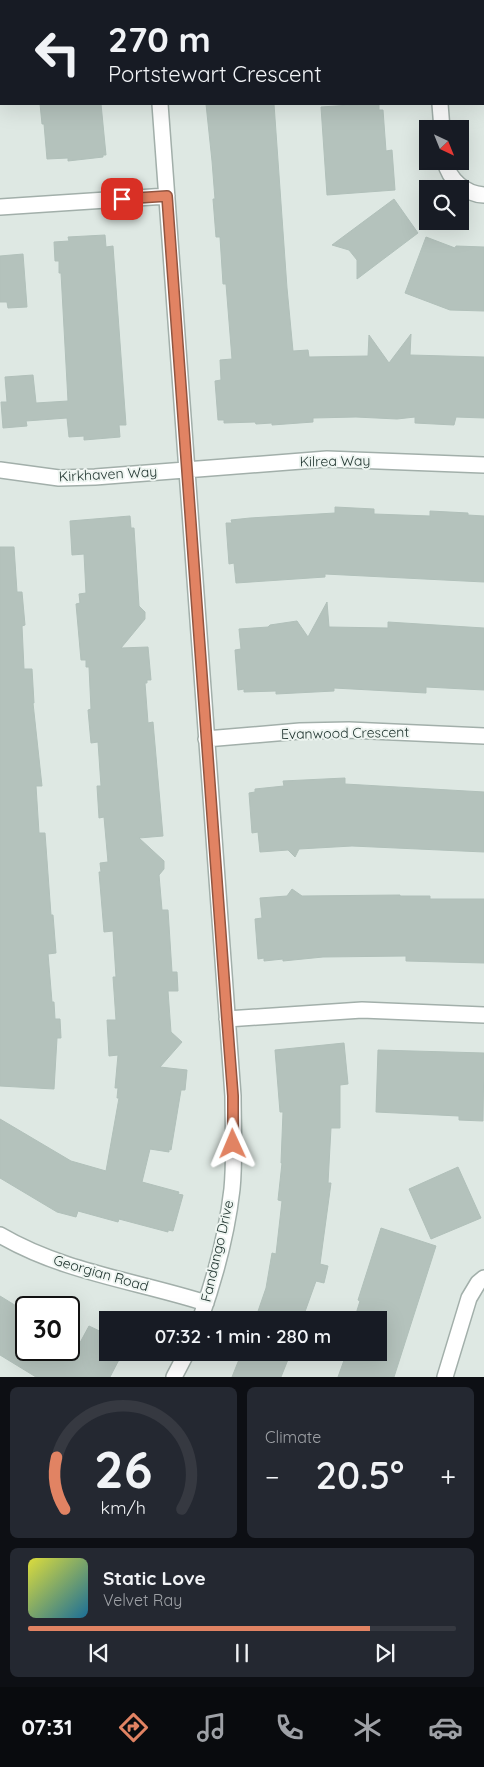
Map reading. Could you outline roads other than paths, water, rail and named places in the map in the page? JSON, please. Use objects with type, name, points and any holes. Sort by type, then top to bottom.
[{"type":"street","name":"Fandango Drive","points":[[160,105],[233,1096],[232,1189],[224,1234],[203,1311]]},
{"type":"street","points":[[440,105],[441,120]]},
{"type":"street","points":[[448,170],[452,179],[464,190],[484,195]]},
{"type":"street","points":[[0,207],[167,196]]},
{"type":"street","name":"Kilrea Way","points":[[187,469],[327,459],[484,465]]},
{"type":"street","name":"Kirkhaven Way","points":[[0,470],[59,478],[187,469]]},
{"type":"street","name":"Evanwood Crescent","points":[[206,739],[349,730],[484,736]]},
{"type":"street","points":[[227,1019],[362,1010],[484,1016]]},
{"type":"street","name":"Georgian Road","points":[[0,1235],[24,1248],[77,1268],[206,1303]]},
{"type":"street","points":[[445,1377],[468,1298],[478,1283],[484,1278]]},
{"type":"street","points":[[174,1377],[182,1361]]}]
